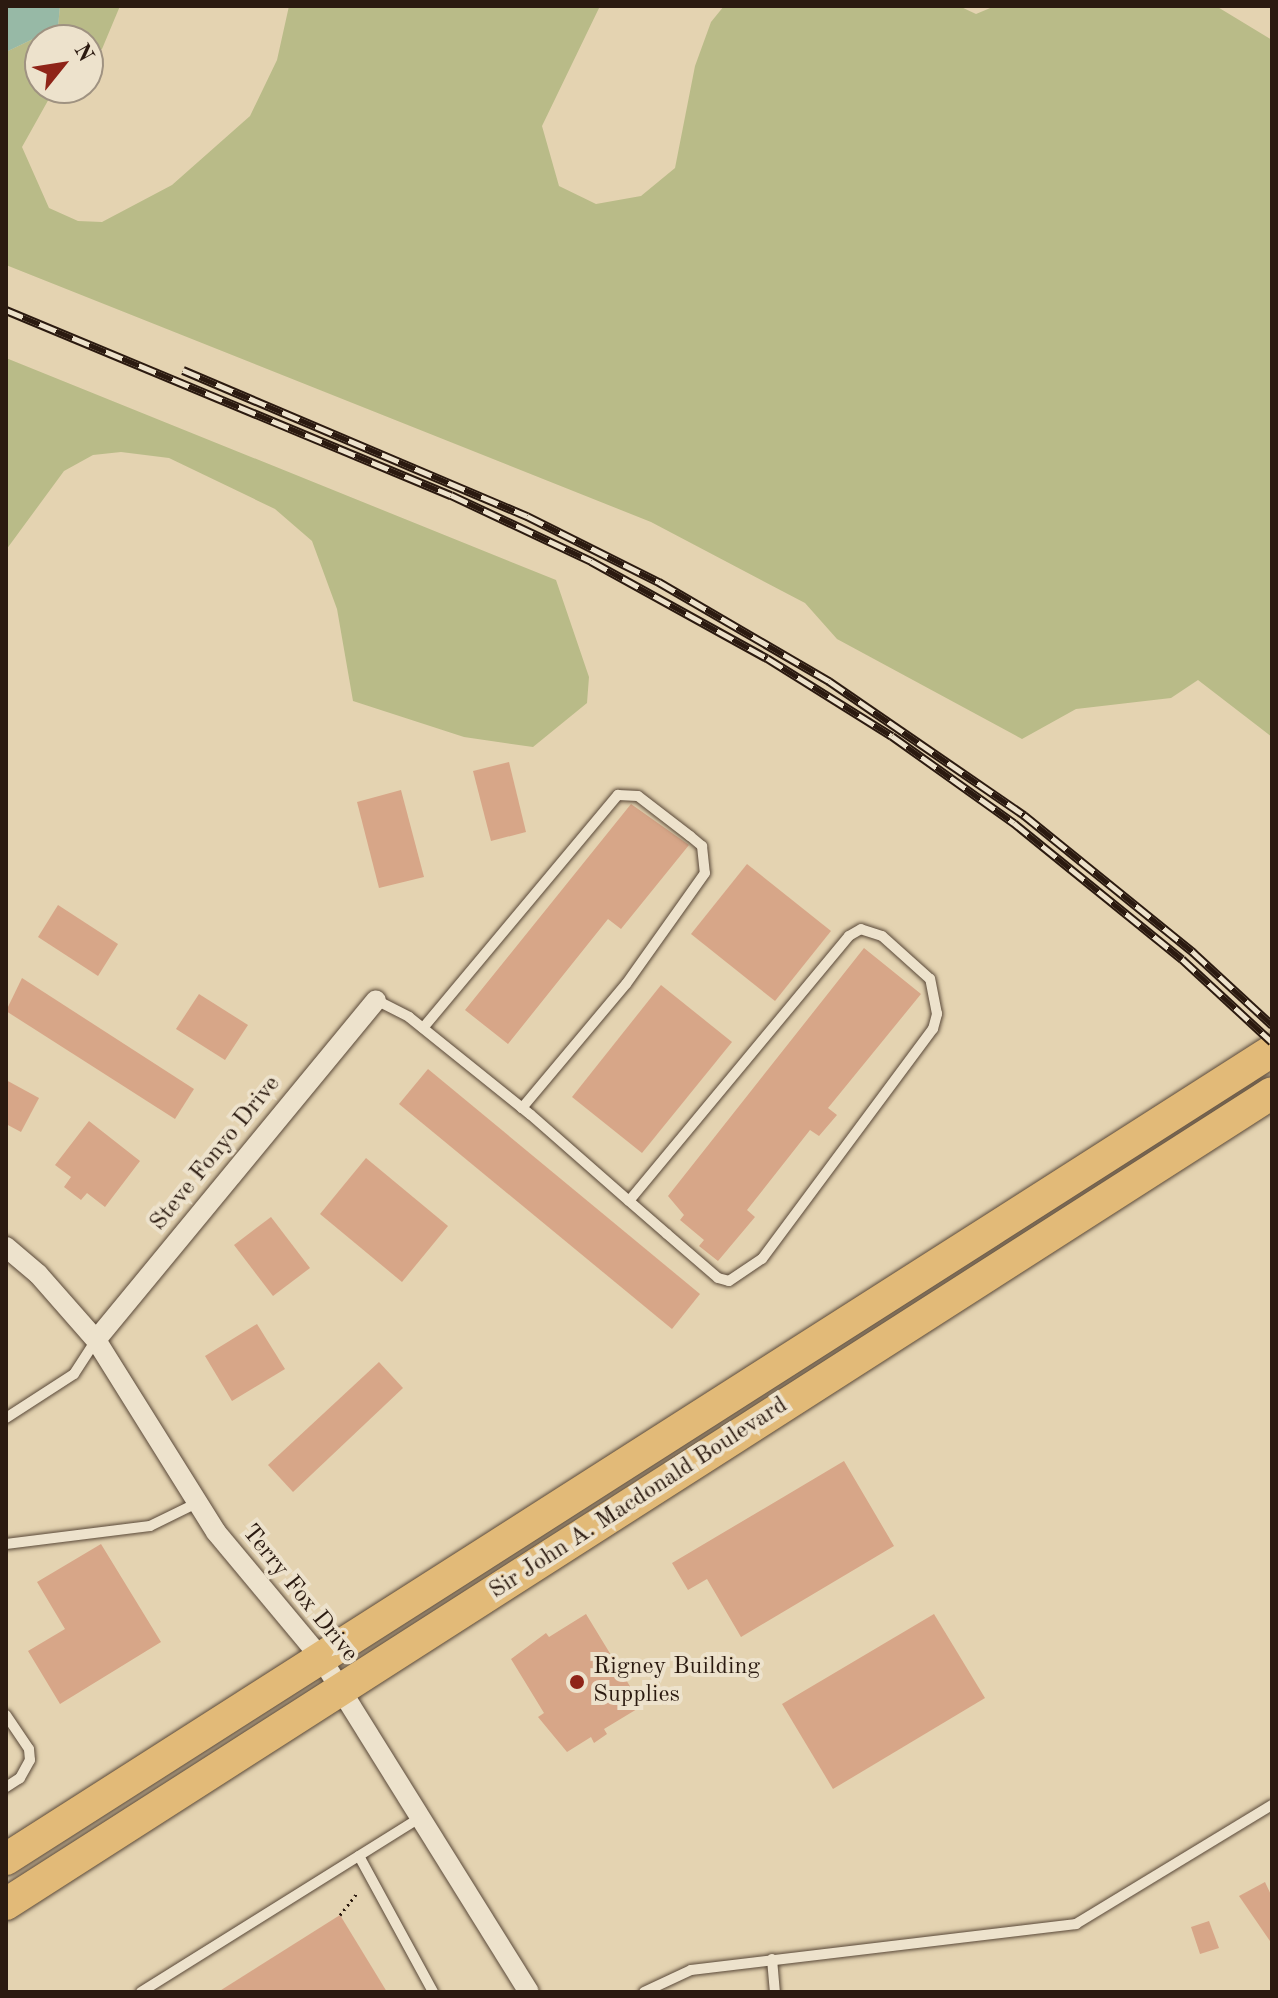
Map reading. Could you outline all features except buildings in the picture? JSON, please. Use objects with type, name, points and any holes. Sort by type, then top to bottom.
[{"type":"main road","name":"Sir John A. Macdonald Boulevard","points":[[6,1859],[1272,1051]]},
{"type":"main road","name":"Sir John A. Macdonald Boulevard","points":[[6,1904],[1272,1093]]},
{"type":"street","name":"Steve Fonyo Drive","points":[[96,1340],[376,1000]]},
{"type":"street","name":"Terry Fox Drive","points":[[6,1247],[38,1274],[96,1340],[197,1503],[321,1658],[529,1992]]},
{"type":"lane","points":[[423,1028],[618,795],[638,796],[690,836],[702,846],[705,873],[626,984],[522,1108]]},
{"type":"lane","points":[[376,1000],[423,1028],[522,1108],[629,1201],[718,1278],[744,1276],[762,1259],[933,1029],[937,1014],[930,979],[882,936],[861,929],[849,936],[629,1201]]},
{"type":"lane","points":[[6,1418],[74,1374],[96,1340]]},
{"type":"lane","points":[[6,1544],[150,1526],[197,1503]]},
{"type":"lane","points":[[6,1715],[29,1749],[30,1760],[20,1778],[6,1787]]},
{"type":"lane","points":[[644,1992],[691,1970],[1076,1924],[1272,1805]]},
{"type":"lane","points":[[141,1992],[421,1817]]},
{"type":"lane","points":[[359,1856],[433,1992]]},
{"type":"lane","points":[[772,1959],[775,1992]]},
{"type":"path","points":[[340,1915],[358,1892]]},
{"type":"shaded area","points":[[6,6],[60,6],[58,24],[24,24],[24,43],[6,52]]},
{"type":"shaded area","points":[[60,6],[120,6],[104,44],[104,24],[58,24]]},
{"type":"shaded area","points":[[289,6],[600,6],[542,126],[559,186],[596,204],[641,196],[675,168],[695,66],[711,22],[724,6],[959,6],[976,14],[995,6],[1216,6],[1272,40],[1272,737],[1198,680],[1171,698],[1076,709],[1022,739],[837,639],[805,603],[651,522],[6,265],[6,52],[24,43],[24,104],[46,104],[22,147],[49,208],[78,221],[102,222],[172,185],[250,116],[277,60]]},
{"type":"shaded area","points":[[6,358],[556,580],[589,677],[587,703],[533,747],[464,737],[353,701],[337,609],[312,541],[275,509],[169,458],[121,452],[93,455],[64,471],[6,550]]},
{"type":"railway","points":[[6,310],[451,495],[591,561],[767,658],[892,736],[1014,823],[1182,959],[1272,1042]]},
{"type":"railway","points":[[183,370],[527,516],[659,582],[829,681],[1024,815],[1193,952],[1272,1025]]},
{"type":"place","name":"Rigney Building Supplies","points":[[577,1682]]}]
